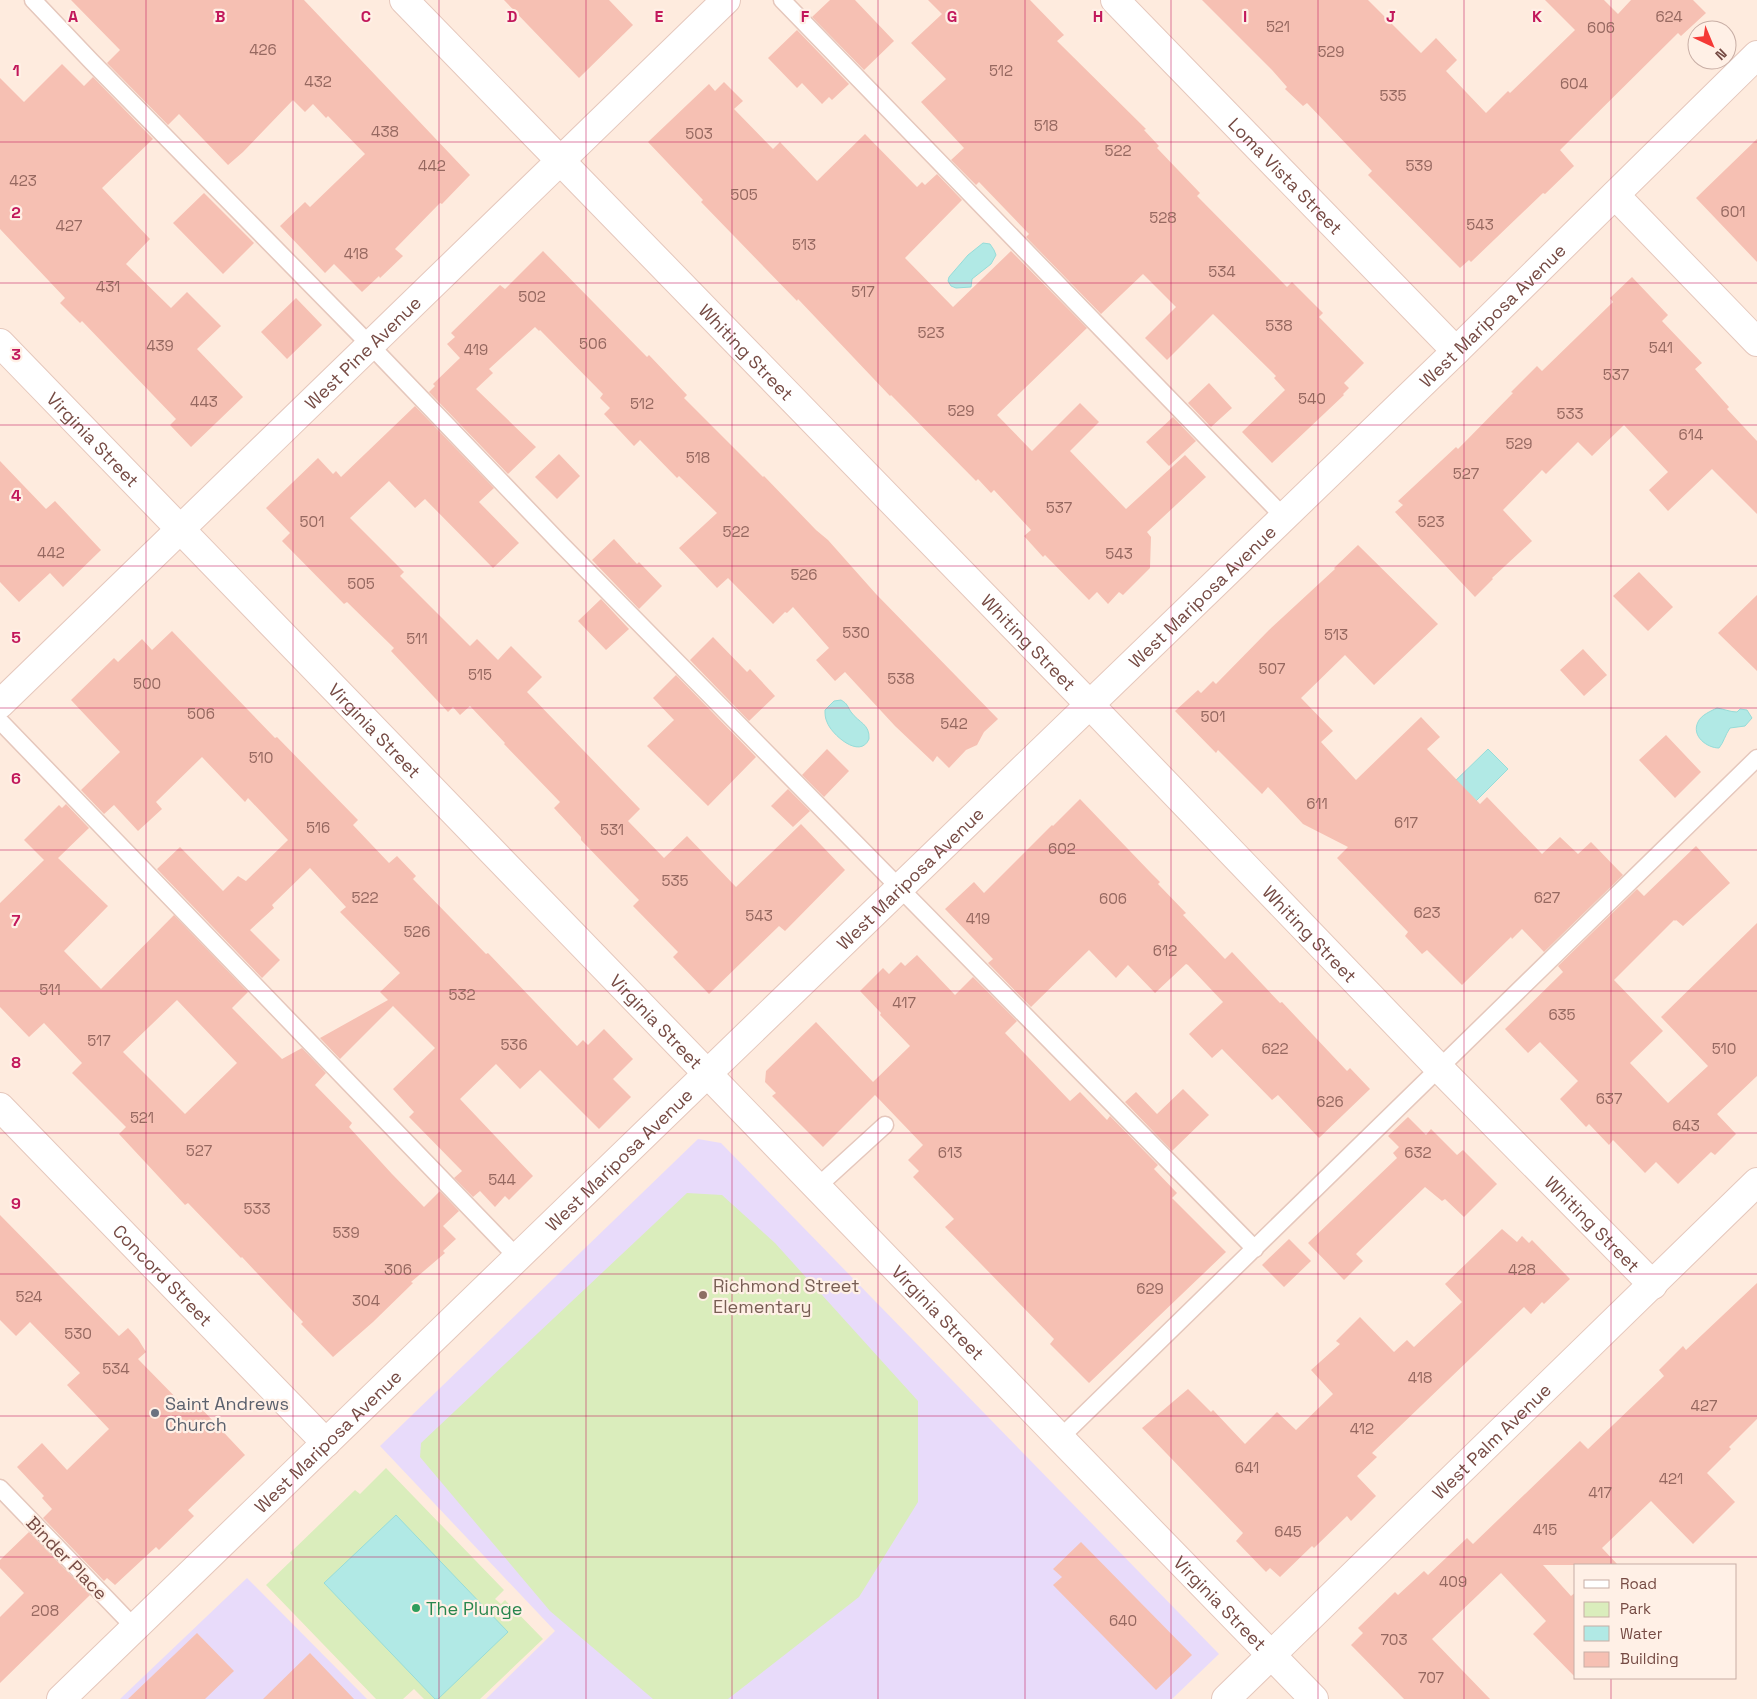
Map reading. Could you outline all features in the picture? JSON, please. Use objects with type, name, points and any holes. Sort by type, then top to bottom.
[{"type":"street","name":"Whiting Street","points":[[404,0],[1090,704],[1440,1069],[1653,1285]]},
{"type":"street","name":"West Pine Avenue","points":[[0,704],[726,0]]},
{"type":"street","name":"Loma Vista Street","points":[[1116,0],[1456,351]]},
{"type":"street","name":"West Mariposa Avenue","points":[[61,1699],[1456,351],[1757,55]]},
{"type":"street","points":[[1615,195],[1757,342]]},
{"type":"street","name":"Virginia Street","points":[[0,343],[1314,1699]]},
{"type":"street","name":"Concord Street","points":[[0,1107],[326,1443]]},
{"type":"street","name":"West Palm Avenue","points":[[1226,1699],[1757,1182]]},
{"type":"lane","points":[[33,0],[91,62],[371,346],[560,543],[1255,1249]]},
{"type":"lane","points":[[782,0],[1284,517]]},
{"type":"lane","points":[[0,721],[518,1258]]},
{"type":"lane","points":[[1060,1438],[1757,758]]},
{"type":"lane","points":[[817,1187],[885,1125]]},
{"type":"lane","name":"Binder Place","points":[[0,1488],[134,1627]]},
{"type":"shaded area","name":"Richmond Street Elementary","points":[[698,1139],[721,1143],[1219,1654],[1172,1699],[486,1699],[555,1631],[380,1446]]},
{"type":"shaded area","points":[[247,1578],[367,1699],[120,1699]]},
{"type":"green space","points":[[687,1193],[722,1195],[775,1243],[918,1401],[918,1502],[859,1597],[728,1699],[653,1699],[550,1611],[420,1457],[421,1443]]},
{"type":"green space","points":[[386,1468],[504,1590],[495,1599],[501,1604],[505,1600],[543,1639],[480,1699],[424,1699],[414,1689],[403,1699],[376,1699],[266,1585],[294,1558],[290,1553],[355,1490],[360,1494]]},
{"type":"water","points":[[983,243],[990,244],[996,255],[991,264],[972,279],[971,287],[956,288],[951,286],[948,281],[949,277],[968,255]]},
{"type":"water","points":[[841,700],[868,730],[869,739],[865,745],[859,747],[846,743],[830,727],[826,719],[825,710],[834,701]]},
{"type":"water","points":[[1717,708],[1734,712],[1740,709],[1747,710],[1752,718],[1745,726],[1730,728],[1719,748],[1710,746],[1701,740],[1696,727],[1701,717]]},
{"type":"water","points":[[1488,749],[1508,769],[1468,809],[1448,788]]},
{"type":"water","name":"The Plunge","points":[[396,1515],[508,1632],[438,1699],[435,1699],[324,1583]]},
{"type":"building","points":[[71,0],[304,0],[470,175],[395,249],[403,256],[362,292],[334,264],[325,273],[280,226],[305,202],[310,207],[365,154],[328,116],[326,118],[313,104],[305,112],[293,100],[228,165],[179,114],[168,125],[107,63],[120,50]]},
{"type":"building","points":[[504,0],[609,0],[633,25],[579,78]]},
{"type":"building","points":[[830,0],[855,0],[894,41],[864,70],[812,17]]},
{"type":"building","points":[[928,0],[1030,0],[1064,35],[1057,41],[1146,129],[1144,130],[1159,146],[1157,148],[1200,193],[1197,196],[1287,287],[1292,282],[1323,313],[1319,317],[1364,363],[1344,383],[1349,388],[1344,395],[1272,463],[1242,432],[1285,390],[1274,378],[1276,376],[1213,314],[1167,360],[1145,338],[1176,307],[1143,274],[1101,314],[1026,237],[1029,234],[979,182],[976,185],[951,160],[964,148],[921,102],[946,79],[911,43],[942,14]]},
{"type":"building","points":[[1202,0],[1368,0],[1421,53],[1436,38],[1457,60],[1446,71],[1486,113],[1508,91],[1510,93],[1575,30],[1545,0],[1604,0],[1618,14],[1631,0],[1693,0],[1706,13],[1698,20],[1687,20],[1687,30],[1681,36],[1678,33],[1560,150],[1574,166],[1471,262],[1469,260],[1460,268],[1368,175],[1372,171],[1307,103],[1303,106],[1285,89],[1287,87]]},
{"type":"building","points":[[797,30],[849,84],[832,100],[829,97],[822,104],[802,83],[797,88],[768,58]]},
{"type":"building","points":[[62,64],[84,86],[93,77],[153,139],[102,188],[150,239],[126,264],[171,308],[187,292],[221,326],[197,349],[243,397],[191,447],[170,425],[176,419],[82,321],[80,323],[60,303],[65,298],[0,229],[0,78],[24,102]]},
{"type":"building","points":[[724,82],[743,101],[734,109],[773,149],[780,142],[817,181],[865,134],[917,187],[922,182],[925,185],[937,174],[962,200],[905,258],[953,307],[1011,251],[1087,328],[997,415],[1032,451],[1080,403],[1099,422],[1070,451],[1126,509],[1185,455],[1206,477],[1147,532],[1151,537],[1150,568],[1123,595],[1119,592],[1108,604],[1097,592],[1089,600],[1045,555],[1043,557],[1024,536],[1031,530],[994,490],[991,493],[978,479],[976,481],[890,396],[798,299],[797,301],[701,202],[703,200],[648,142],[709,84],[715,91]]},
{"type":"building","points":[[1757,139],[1757,262],[1696,198]]},
{"type":"building","points":[[204,193],[254,243],[223,274],[173,223]]},
{"type":"building","points":[[543,251],[647,357],[649,355],[687,395],[684,398],[828,540],[876,594],[998,719],[984,732],[977,745],[966,750],[949,768],[937,756],[933,762],[895,726],[845,672],[835,681],[816,660],[829,648],[793,607],[773,624],[728,578],[717,588],[679,548],[717,513],[679,476],[677,478],[640,440],[634,446],[604,414],[610,408],[600,398],[603,394],[540,330],[535,327],[489,369],[493,373],[476,389],[536,447],[508,474],[429,392],[435,386],[433,384],[460,358],[447,344],[455,337],[451,333],[500,285],[505,289]]},
{"type":"building","points":[[1632,277],[1668,315],[1662,321],[1702,363],[1695,369],[1729,407],[1727,409],[1757,441],[1757,514],[1712,469],[1668,511],[1649,490],[1668,472],[1624,425],[1592,456],[1578,442],[1546,474],[1542,470],[1503,510],[1532,541],[1492,578],[1475,597],[1395,512],[1403,505],[1398,501],[1456,447],[1458,449],[1537,366],[1542,371],[1613,302],[1610,298]]},
{"type":"building","points":[[296,298],[322,325],[287,359],[261,332]]},
{"type":"building","points":[[1209,383],[1232,408],[1211,427],[1188,403]]},
{"type":"building","points":[[415,406],[494,488],[479,502],[519,543],[493,568],[425,499],[415,508],[389,481],[350,518],[404,572],[400,576],[470,646],[477,639],[498,660],[511,646],[542,677],[527,692],[640,809],[628,821],[664,858],[687,836],[736,887],[801,824],[845,870],[785,931],[779,926],[709,994],[673,957],[678,952],[633,906],[639,900],[581,840],[581,837],[554,808],[560,802],[505,743],[470,706],[460,715],[453,707],[448,712],[391,651],[394,648],[347,602],[344,604],[282,541],[290,533],[266,508],[318,458],[333,474],[336,471],[341,477]]},
{"type":"building","points":[[1173,417],[1196,441],[1169,466],[1146,442]]},
{"type":"building","points":[[559,454],[580,476],[557,499],[535,477]]},
{"type":"building","points":[[0,461],[46,509],[55,501],[101,550],[63,587],[50,573],[19,602],[0,582]]},
{"type":"building","points":[[614,539],[637,564],[639,562],[662,586],[639,609],[592,560]]},
{"type":"building","points":[[1358,545],[1438,624],[1374,685],[1345,655],[1301,698],[1333,731],[1321,742],[1356,780],[1421,717],[1440,737],[1427,749],[1480,804],[1487,797],[1542,854],[1560,837],[1578,854],[1591,842],[1623,875],[1544,952],[1522,929],[1512,939],[1511,937],[1462,985],[1427,950],[1422,954],[1405,936],[1408,932],[1337,858],[1348,847],[1303,824],[1268,787],[1262,794],[1218,750],[1216,753],[1175,711],[1198,690],[1201,693],[1213,681],[1216,684],[1269,630]]},
{"type":"building","points":[[1639,572],[1673,607],[1648,631],[1613,596]]},
{"type":"building","points":[[1757,595],[1757,671],[1718,633]]},
{"type":"building","points":[[601,599],[629,629],[606,650],[578,621]]},
{"type":"building","points":[[172,631],[275,738],[277,737],[358,820],[353,825],[389,863],[397,856],[416,876],[413,879],[486,954],[488,953],[577,1046],[583,1040],[588,1045],[604,1029],[633,1059],[613,1079],[631,1097],[599,1129],[540,1070],[520,1089],[496,1064],[460,1099],[533,1176],[509,1200],[505,1196],[495,1207],[480,1191],[473,1197],[454,1178],[462,1171],[409,1117],[414,1112],[393,1089],[435,1048],[393,1006],[340,1059],[320,1038],[388,1000],[380,992],[400,973],[340,912],[346,907],[310,868],[272,905],[274,908],[250,930],[280,960],[262,978],[157,869],[180,847],[223,891],[238,876],[246,881],[288,840],[248,798],[245,802],[202,757],[156,802],[162,809],[138,831],[114,805],[104,814],[81,790],[120,752],[71,700],[114,658],[118,662],[142,639],[152,650]]},
{"type":"building","points":[[713,637],[747,672],[750,669],[775,696],[749,721],[690,660]]},
{"type":"building","points":[[1583,649],[1607,675],[1584,696],[1560,670]]},
{"type":"building","points":[[676,675],[756,757],[708,806],[647,746],[674,720],[653,698]]},
{"type":"building","points":[[1666,735],[1701,772],[1675,798],[1639,760]]},
{"type":"building","points":[[827,749],[849,771],[824,797],[802,775]]},
{"type":"building","points":[[788,789],[810,811],[793,827],[771,806]]},
{"type":"building","points":[[1080,799],[1160,882],[1158,884],[1186,913],[1183,915],[1225,959],[1232,952],[1347,1071],[1350,1068],[1370,1089],[1319,1138],[1278,1095],[1272,1100],[1222,1049],[1212,1058],[1189,1034],[1223,1002],[1188,965],[1186,964],[1155,993],[1128,965],[1116,978],[1089,950],[1031,1007],[988,963],[993,959],[945,909],[974,882],[984,893]]},
{"type":"building","points":[[66,804],[89,828],[58,858],[108,906],[64,951],[101,989],[174,915],[248,992],[232,1008],[282,1059],[302,1048],[326,1073],[315,1085],[352,1123],[349,1127],[424,1207],[440,1191],[459,1211],[443,1226],[456,1239],[443,1251],[445,1253],[411,1282],[413,1283],[373,1322],[333,1357],[242,1257],[188,1203],[185,1205],[119,1134],[126,1127],[72,1073],[82,1063],[44,1023],[29,1037],[0,1007],[0,903],[44,860],[24,840],[59,805],[62,808]],"holes":[[[177,1000],[237,1063],[185,1114],[123,1052]]]},
{"type":"building","points":[[1696,846],[1730,883],[1683,926],[1674,920],[1614,980],[1663,1031],[1630,1063],[1668,1103],[1708,1066],[1661,1017],[1757,923],[1757,1076],[1717,1114],[1736,1134],[1715,1155],[1711,1152],[1678,1184],[1656,1162],[1645,1173],[1613,1140],[1609,1145],[1589,1124],[1586,1127],[1560,1099],[1578,1081],[1540,1042],[1528,1053],[1505,1029],[1563,972],[1558,966],[1637,889],[1644,896]]},
{"type":"building","points":[[917,955],[955,995],[973,977],[1017,1021],[1005,1033],[1070,1101],[1080,1092],[1107,1120],[1110,1116],[1158,1165],[1154,1169],[1177,1193],[1172,1198],[1226,1252],[1089,1383],[1050,1344],[1054,1339],[945,1227],[954,1219],[913,1177],[919,1171],[908,1160],[923,1145],[875,1095],[823,1147],[772,1096],[776,1093],[765,1082],[766,1071],[816,1022],[873,1082],[910,1046],[860,991],[883,968],[889,974],[901,962],[905,966]]},
{"type":"building","points":[[1183,1089],[1209,1115],[1172,1151],[1125,1102],[1136,1092],[1157,1114]]},
{"type":"building","points":[[1408,1117],[1426,1135],[1431,1129],[1457,1155],[1463,1150],[1497,1184],[1464,1217],[1445,1199],[1442,1201],[1425,1187],[1356,1254],[1363,1261],[1344,1280],[1308,1243],[1397,1158],[1393,1153],[1399,1147],[1388,1136]]},
{"type":"building","points":[[0,1215],[119,1336],[128,1328],[146,1352],[138,1359],[187,1409],[194,1402],[197,1404],[245,1455],[188,1510],[194,1516],[159,1550],[156,1547],[115,1585],[107,1578],[104,1581],[43,1518],[52,1509],[42,1498],[44,1496],[17,1467],[42,1443],[67,1470],[109,1429],[67,1385],[80,1373],[30,1322],[16,1336],[0,1320]]},
{"type":"building","points":[[1502,1229],[1517,1242],[1522,1236],[1529,1243],[1532,1240],[1570,1279],[1544,1304],[1542,1302],[1531,1314],[1524,1307],[1372,1453],[1377,1457],[1357,1476],[1376,1496],[1351,1521],[1347,1516],[1280,1577],[1270,1568],[1266,1572],[1236,1541],[1243,1533],[1142,1428],[1188,1389],[1211,1412],[1213,1410],[1245,1444],[1277,1412],[1296,1430],[1333,1394],[1311,1370],[1340,1344],[1336,1341],[1360,1317],[1394,1352],[1407,1340],[1414,1347],[1462,1302],[1445,1284]]},
{"type":"building","points":[[1289,1239],[1311,1261],[1284,1287],[1262,1265]]},
{"type":"building","points":[[1757,1283],[1757,1419],[1729,1447],[1731,1449],[1707,1473],[1735,1502],[1693,1544],[1651,1501],[1602,1548],[1617,1564],[1543,1565],[1571,1596],[1574,1594],[1574,1676],[1533,1634],[1546,1621],[1501,1573],[1432,1639],[1490,1699],[1404,1699],[1351,1645],[1363,1633],[1358,1628],[1395,1592],[1398,1595],[1424,1571],[1428,1575],[1467,1538],[1473,1544],[1580,1441],[1588,1449],[1664,1376],[1659,1370],[1683,1346],[1686,1350]]},
{"type":"building","points":[[29,1532],[90,1595],[0,1683],[0,1617],[24,1593],[0,1568],[0,1560]]},
{"type":"building","points":[[1081,1542],[1192,1655],[1156,1690],[1053,1585],[1062,1577],[1053,1569]]},
{"type":"building","points":[[197,1633],[234,1671],[205,1699],[128,1699]]},
{"type":"building","points":[[310,1653],[354,1699],[263,1699]]},
{"type":"place","name":"Richmond Street Elementary","points":[[703,1295]]},
{"type":"place","name":"Saint Andrews Church","points":[[155,1413]]},
{"type":"place","name":"The Plunge","points":[[416,1608]]}]
